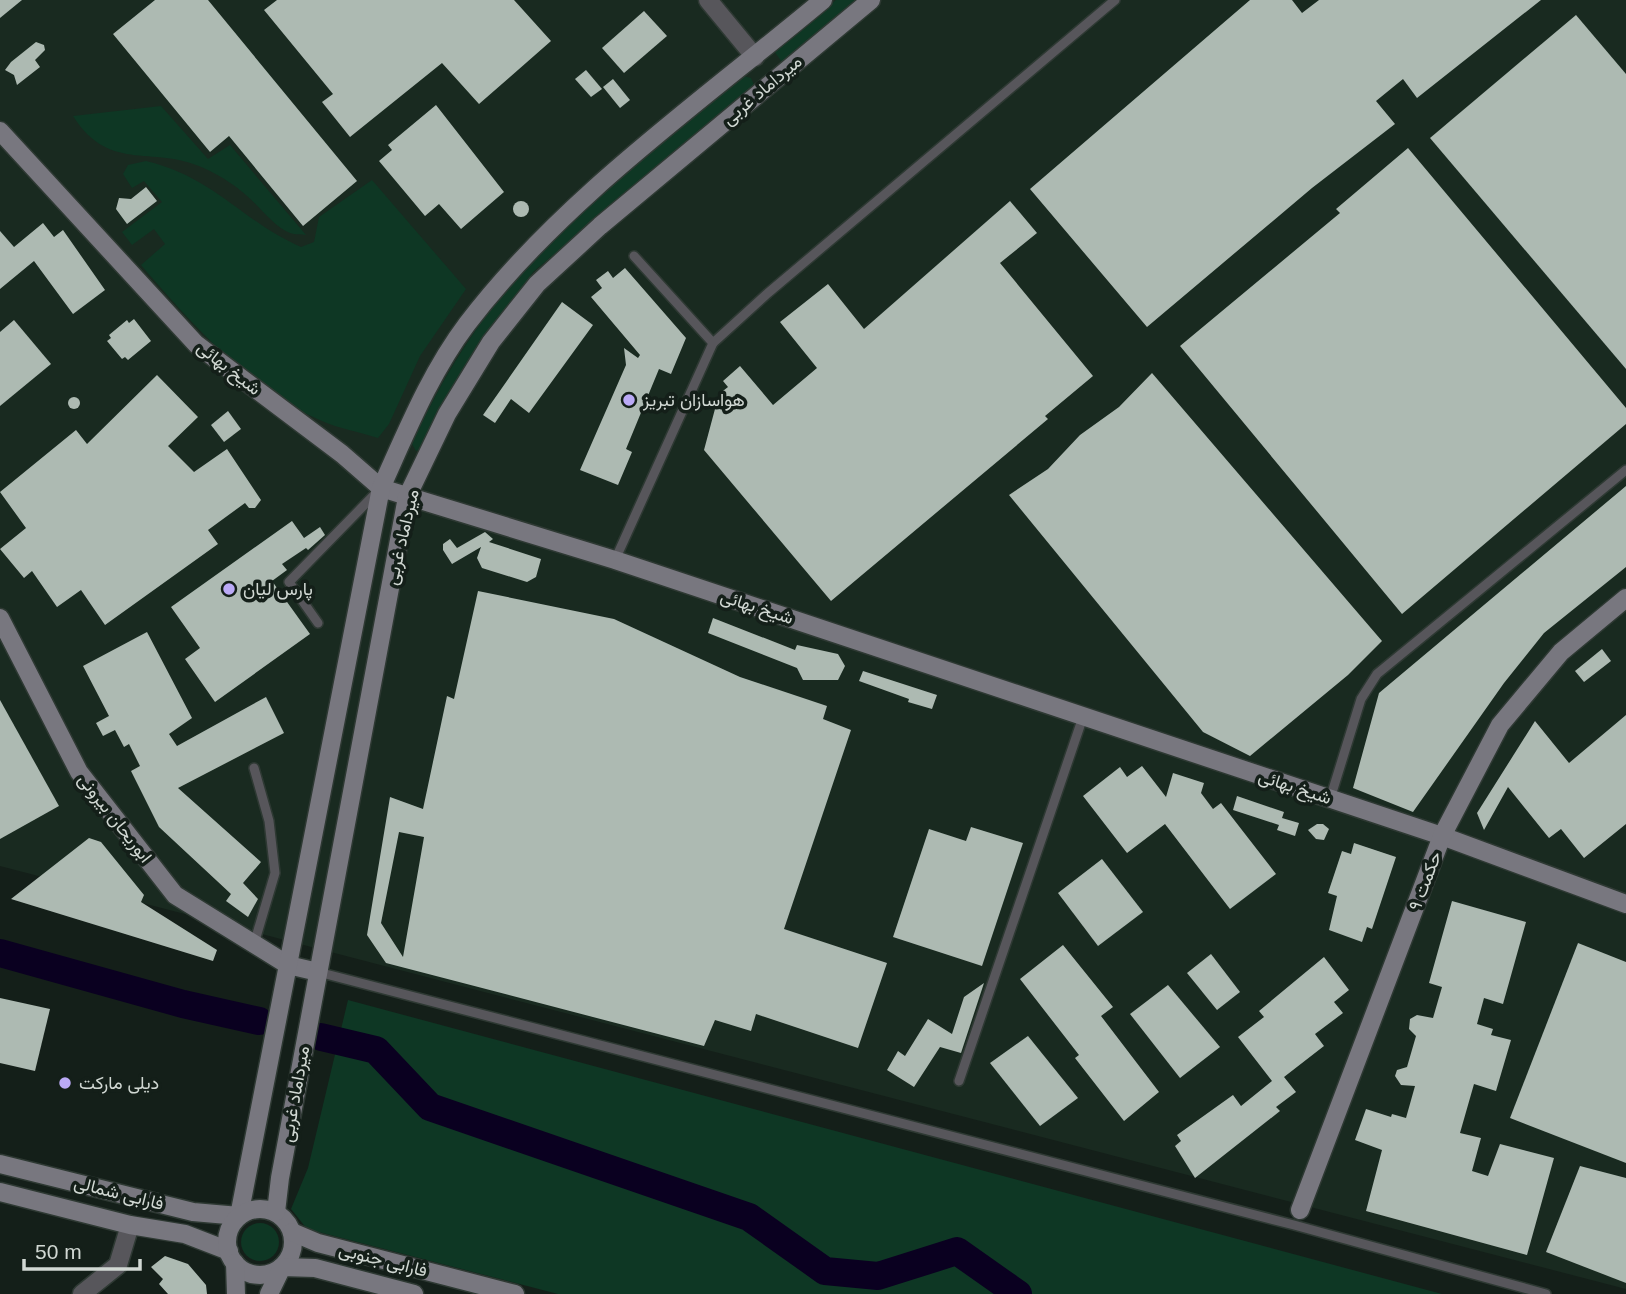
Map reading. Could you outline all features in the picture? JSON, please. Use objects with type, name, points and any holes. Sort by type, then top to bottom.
[{"type":"street","points":[[708,0],[755,57]]},
{"type":"street","name":"میرداماد غربی","points":[[239,1216],[381,488],[421,400],[465,326],[514,266],[579,202],[822,0]]},
{"type":"street","name":"میرداماد غربی","points":[[276,1212],[407,497],[447,414],[478,362],[537,284],[600,226],[871,0]]},
{"type":"street","name":"شیخ بهائی","points":[[0,131],[196,344],[342,454],[381,488],[615,560],[1083,716],[1441,836],[1626,904]]},
{"type":"street","name":"حکمت ۹","points":[[1300,1210],[1441,836],[1500,725],[1561,652],[1626,598]]},
{"type":"street","name":"ابوریحان بیرونی","points":[[0,618],[79,772],[174,895],[288,965],[318,972]]},
{"type":"street","name":"فارابی شمالی","points":[[0,1164],[193,1212],[239,1216]]},
{"type":"street","name":"فارابی شمالی","points":[[0,1192],[130,1224],[185,1234],[232,1257]]},
{"type":"street","points":[[236,1294],[229,1232],[239,1216],[257,1209],[276,1212],[292,1232],[292,1251],[270,1294]]},
{"type":"street","points":[[82,1294],[118,1265],[130,1224]]},
{"type":"street","name":"فارابی جنوبی","points":[[292,1232],[318,1243],[515,1294]]},
{"type":"street","points":[[232,1257],[252,1274],[262,1275],[282,1267]]},
{"type":"street","name":"فارابی جنوبی","points":[[282,1267],[315,1268],[414,1294]]},
{"type":"lane","points":[[615,560],[713,343],[768,293],[1115,0]]},
{"type":"lane","points":[[634,256],[713,343]]},
{"type":"lane","points":[[1330,799],[1361,699],[1377,674],[1626,470]]},
{"type":"lane","points":[[318,623],[289,582],[381,488]]},
{"type":"lane","points":[[960,1081],[1083,716]]},
{"type":"lane","points":[[254,768],[270,821],[275,873],[254,944]]},
{"type":"lane","points":[[318,972],[1294,1225],[1546,1294]]},
{"type":"shaded area","points":[[0,0],[1626,0],[1626,1289],[0,866]]},
{"type":"green space","points":[[836,0],[855,0],[782,62],[774,51]]},
{"type":"green space","points":[[743,76],[751,78],[754,85],[749,91],[533,272],[463,368],[422,449],[416,451],[412,444],[446,377],[488,313],[520,274],[600,196]]},
{"type":"green space","points":[[161,106],[208,159],[230,145],[306,235],[292,234],[284,230],[242,192],[210,171],[190,163],[119,152],[103,146],[88,134],[73,116]]},
{"type":"green space","points":[[146,161],[191,178],[280,237],[301,247],[314,242],[319,217],[372,180],[466,289],[420,356],[389,424],[378,438],[322,421],[271,392],[223,353],[141,265],[165,244],[154,229],[132,245],[122,232],[162,202],[144,181],[132,188],[123,174],[128,165]]},
{"type":"green space","points":[[348,1000],[1442,1294],[558,1294],[307,1229],[291,1209],[308,1168]]},
{"type":"green space","points":[[260,1223],[274,1228],[279,1242],[274,1256],[260,1261],[246,1256],[241,1242],[246,1228]]},
{"type":"building","points":[[0,0],[22,0],[0,18]]},
{"type":"building","points":[[155,0],[208,0],[357,181],[303,226],[229,136],[210,152],[113,34]]},
{"type":"building","points":[[277,0],[514,0],[551,41],[479,104],[442,63],[350,137],[322,102],[333,94],[264,10]]},
{"type":"building","points":[[1250,0],[1292,0],[1302,13],[1319,0],[1541,0],[1417,98],[1403,79],[1376,101],[1395,124],[1312,188],[1147,327],[1030,189]]},
{"type":"building","points":[[644,11],[667,36],[624,73],[602,48]]},
{"type":"building","points":[[1576,15],[1626,74],[1626,369],[1430,138]]},
{"type":"building","points":[[36,42],[44,45],[45,50],[35,60],[40,67],[17,85],[14,75],[5,70]]},
{"type":"building","points":[[586,70],[602,89],[591,97],[575,79]]},
{"type":"building","points":[[613,79],[630,100],[620,108],[603,87]]},
{"type":"building","points":[[436,105],[504,192],[461,229],[439,204],[425,216],[379,161],[392,150],[388,145]]},
{"type":"building","points":[[1408,148],[1626,408],[1626,424],[1402,614],[1180,346],[1340,213],[1336,209]]},
{"type":"building","points":[[146,187],[157,201],[127,224],[116,209],[119,198],[131,199]]},
{"type":"building","points":[[521,201],[529,209],[521,217],[513,209]]},
{"type":"building","points":[[1010,201],[1037,233],[1000,263],[1093,376],[1045,416],[1048,419],[831,601],[704,450],[719,394],[728,387],[723,381],[740,366],[773,405],[817,368],[780,322],[828,284],[864,329]]},
{"type":"building","points":[[43,223],[54,237],[63,230],[105,290],[73,314],[34,261],[0,289],[0,231],[14,247]]},
{"type":"building","name":"هواسازان تبریز","points":[[625,268],[686,338],[671,374],[659,369],[626,449],[632,452],[618,485],[580,470],[626,365],[624,348],[638,358],[640,355],[591,297],[602,288],[596,280],[608,271],[613,278]]},
{"type":"building","points":[[562,302],[593,325],[529,413],[511,399],[495,423],[483,415]]},
{"type":"building","points":[[134,319],[151,341],[128,360],[125,357],[122,359],[107,341],[111,338],[109,335],[127,320],[129,323]]},
{"type":"building","points":[[14,320],[51,364],[0,406],[0,332]]},
{"type":"building","points":[[1152,373],[1382,641],[1348,675],[1250,756],[1203,732],[1009,495],[1048,469],[1080,435],[1119,407]]},
{"type":"building","points":[[157,375],[198,417],[168,446],[194,472],[227,449],[261,500],[255,508],[249,508],[245,503],[208,530],[218,544],[105,625],[81,590],[57,607],[32,571],[24,578],[0,549],[26,528],[0,492],[76,430],[87,444]]},
{"type":"building","points":[[74,397],[80,403],[74,409],[68,403]]},
{"type":"building","points":[[228,411],[241,429],[224,442],[211,425]]},
{"type":"building","points":[[1626,486],[1626,567],[1544,633],[1504,683],[1413,812],[1353,788],[1379,693]]},
{"type":"building","points":[[292,521],[304,538],[320,527],[325,535],[308,550],[306,548],[282,564],[287,570],[272,581],[310,634],[215,702],[185,659],[200,648],[171,607]]},
{"type":"building","points":[[485,532],[493,539],[489,542],[541,559],[536,577],[527,582],[482,568],[477,558],[481,547],[452,564],[443,550],[443,544],[450,539],[457,548]]},
{"type":"building","points":[[478,591],[614,619],[740,677],[827,706],[823,719],[851,730],[784,929],[887,963],[858,1048],[756,1014],[751,1031],[715,1020],[704,1046],[386,963],[367,935],[390,797],[423,809],[447,696],[454,699]],"holes":[[[399,832],[424,837],[403,957],[381,923]]]},
{"type":"building","points":[[713,618],[795,650],[797,645],[838,654],[845,666],[838,680],[803,680],[797,668],[708,633]]},
{"type":"building","points":[[147,632],[192,718],[169,734],[177,746],[266,697],[284,733],[178,788],[261,862],[243,883],[258,899],[248,917],[226,901],[231,894],[159,827],[131,771],[140,766],[129,744],[124,747],[115,730],[103,736],[96,723],[109,716],[83,666]]},
{"type":"building","points":[[1602,649],[1611,661],[1584,682],[1575,671]]},
{"type":"building","points":[[863,671],[937,695],[932,709],[859,681]]},
{"type":"building","points":[[0,700],[59,806],[0,839]]},
{"type":"building","points":[[1626,715],[1626,824],[1584,858],[1561,829],[1549,838],[1508,787],[1484,830],[1477,813],[1535,721],[1569,763]]},
{"type":"building","points":[[1142,766],[1166,797],[1173,773],[1204,783],[1201,793],[1213,809],[1221,803],[1276,874],[1230,909],[1165,824],[1127,853],[1083,796],[1120,767],[1127,777]]},
{"type":"building","points":[[1237,796],[1284,812],[1282,818],[1299,823],[1295,836],[1277,830],[1279,825],[1233,810]]},
{"type":"building","points":[[1317,824],[1323,824],[1329,829],[1324,840],[1316,839],[1308,830]]},
{"type":"building","points":[[971,827],[1023,843],[982,966],[893,937],[929,829],[966,841]]},
{"type":"building","points":[[89,838],[101,842],[144,895],[141,902],[217,950],[213,961],[11,899]]},
{"type":"building","points":[[1354,843],[1396,857],[1372,929],[1367,927],[1362,942],[1329,930],[1337,896],[1328,893],[1342,851],[1351,854]]},
{"type":"building","points":[[1102,859],[1143,912],[1098,946],[1058,893]]},
{"type":"building","points":[[1452,901],[1526,922],[1503,1004],[1484,998],[1477,1024],[1493,1029],[1491,1035],[1511,1040],[1496,1091],[1474,1084],[1460,1133],[1481,1138],[1472,1171],[1488,1176],[1500,1144],[1554,1158],[1527,1255],[1366,1211],[1382,1150],[1355,1140],[1366,1109],[1391,1117],[1392,1114],[1406,1118],[1415,1086],[1401,1085],[1395,1076],[1397,1070],[1407,1067],[1416,1036],[1409,1029],[1410,1019],[1417,1015],[1433,1018],[1442,987],[1429,983]]},
{"type":"building","points":[[1578,943],[1626,962],[1626,1163],[1510,1118]]},
{"type":"building","points":[[1063,945],[1113,1007],[1101,1016],[1159,1092],[1124,1121],[1075,1058],[1079,1055],[1020,979]]},
{"type":"building","points":[[1211,954],[1240,992],[1217,1010],[1187,973]]},
{"type":"building","points":[[1324,957],[1349,990],[1334,1002],[1343,1013],[1315,1034],[1324,1046],[1284,1077],[1296,1092],[1276,1107],[1280,1111],[1195,1178],[1175,1146],[1181,1141],[1177,1135],[1233,1095],[1241,1106],[1272,1081],[1238,1037],[1264,1017],[1259,1011]]},
{"type":"building","points":[[984,983],[961,1053],[940,1047],[914,1087],[887,1070],[898,1051],[905,1056],[928,1019],[952,1034],[964,997]]},
{"type":"building","points":[[1168,985],[1220,1047],[1180,1078],[1130,1014]]},
{"type":"building","points":[[0,998],[50,1009],[35,1071],[0,1063]]},
{"type":"building","points":[[1028,1036],[1078,1098],[1040,1126],[990,1063]]},
{"type":"building","points":[[1580,1166],[1626,1178],[1626,1283],[1546,1252]]},
{"type":"building","points":[[165,1256],[188,1264],[206,1285],[207,1294],[168,1294],[159,1284],[163,1279],[151,1267]]},
{"type":"waterway","points":[[0,953],[183,1004],[259,1021]]},
{"type":"waterway","points":[[321,1037],[376,1050],[430,1107],[749,1217],[825,1271],[878,1276],[957,1251],[1018,1294]]},
{"type":"place","name":"هواسازان تبریز","points":[[629,400]]},
{"type":"place","name":"پارس لیان","points":[[229,589]]},
{"type":"place","name":"دیلی مارکت","points":[[65,1083]]}]
